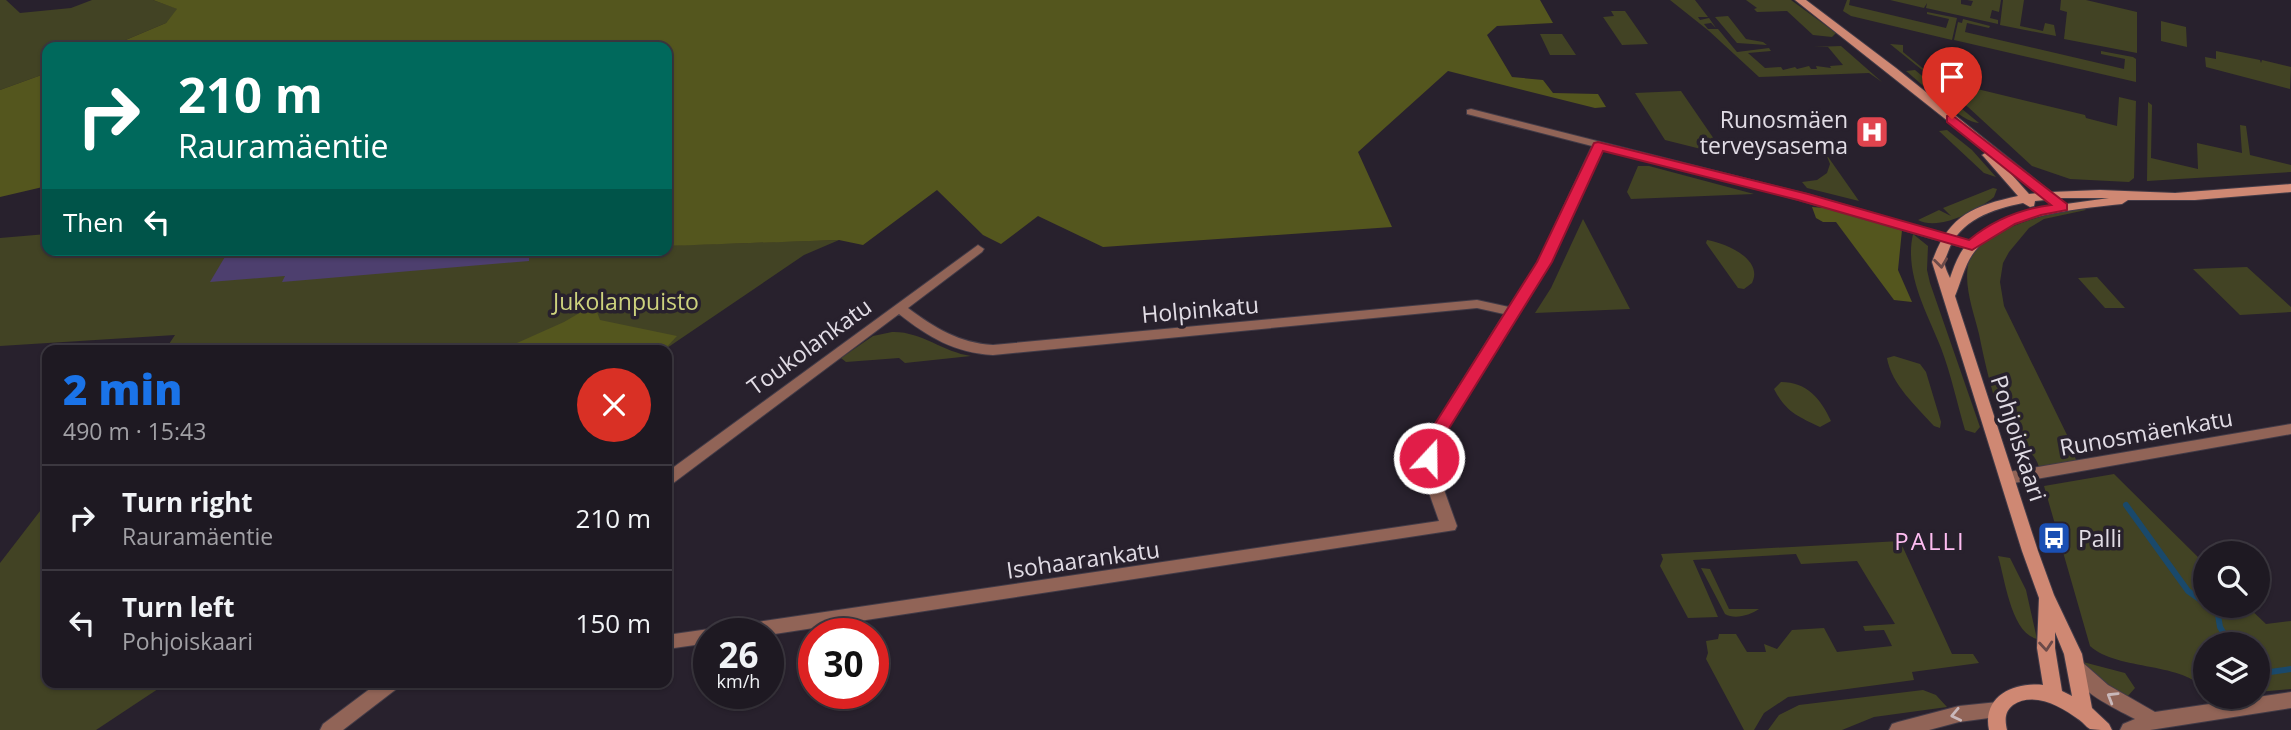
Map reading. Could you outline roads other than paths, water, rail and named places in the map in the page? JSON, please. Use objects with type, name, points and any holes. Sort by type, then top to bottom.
[{"type":"street","points":[[1800,0],[2062,207]]},
{"type":"street","points":[[1471,112],[1527,133],[1598,146],[1803,197],[1972,246]]},
{"type":"street","points":[[1972,135],[2024,198],[2039,211]]},
{"type":"street","points":[[1514,312],[1545,262],[1598,146]]},
{"type":"street","points":[[1945,237],[1963,221],[2024,198],[2047,194],[2136,197],[2291,188]]},
{"type":"street","points":[[1949,296],[1958,270],[1972,246],[1987,233],[2039,211],[2110,203],[2136,197]]},
{"type":"street","name":"Pohjoiskaari","points":[[1945,237],[1938,262],[2046,595],[2076,667],[2084,712]]},
{"type":"street","name":"Toukolankatu","points":[[672,476],[901,309],[978,249]]},
{"type":"street","name":"Holpinkatu","points":[[901,309],[947,342],[978,350],[1477,304],[1514,312]]},
{"type":"street","name":"Isohaarankatu","points":[[784,625],[1449,526],[1430,473],[1429,446],[1514,312]]},
{"type":"street","name":"Runosmäenkatu","points":[[2008,478],[2291,429]]},
{"type":"street","name":"Pohjoiskaari","points":[[2046,595],[2046,648],[2054,697]]},
{"type":"street","points":[[672,641],[693,638]]},
{"type":"street","points":[[2076,667],[2088,681],[2105,693],[2154,720]]},
{"type":"street","points":[[329,730],[385,688]]},
{"type":"street","points":[[1998,730],[1998,710],[2002,703],[2018,694],[2029,693],[2054,697],[2084,712],[2104,730]]},
{"type":"street","points":[[2129,730],[2154,720],[2291,701]]},
{"type":"street","points":[[1916,729],[1959,713],[1998,710]]},
{"type":"waterway","points":[[2126,505],[2193,595]]},
{"type":"waterway","points":[[2218,618],[2223,632]]},
{"type":"waterway","points":[[2270,672],[2291,669]]},
{"type":"place","name":"Runosmäen terveysasema","points":[[1872,132]]},
{"type":"place","name":"Palli","points":[[2054,538]]},
{"type":"district","name":"PALLI","points":[[1930,540]]},
{"type":"park label","name":"Jukolanpuisto","points":[[626,301]]}]
